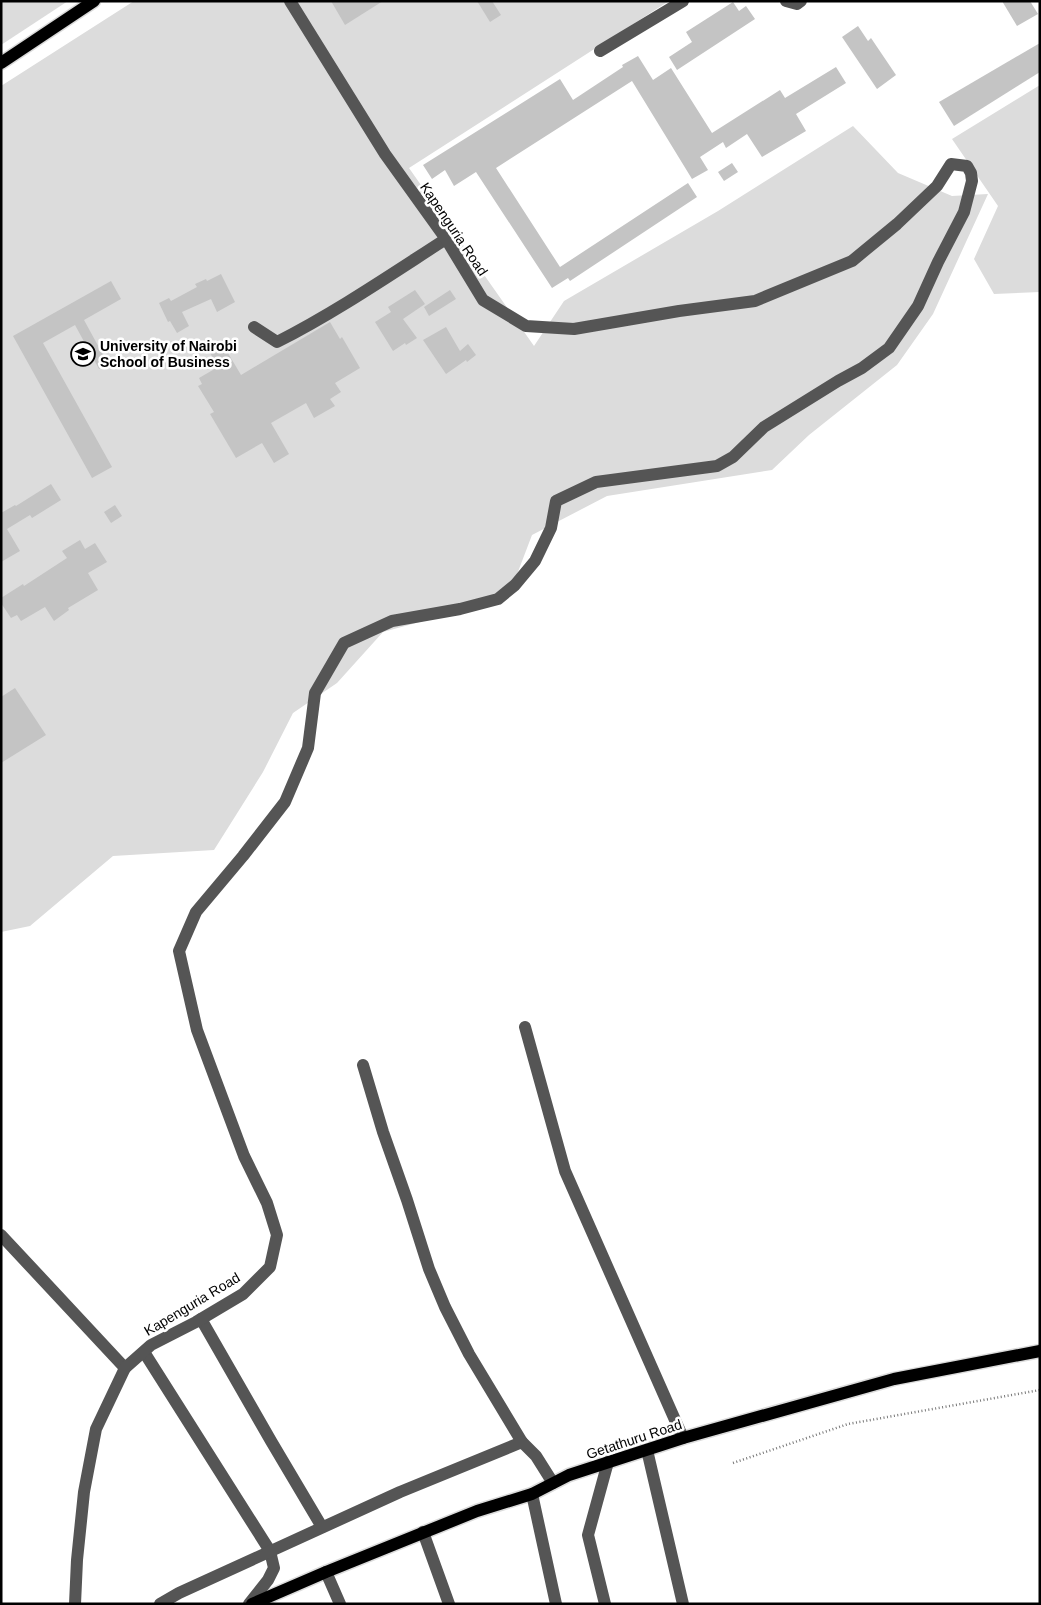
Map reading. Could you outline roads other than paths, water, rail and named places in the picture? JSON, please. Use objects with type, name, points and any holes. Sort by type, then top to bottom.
[{"type":"main road","points":[[1,63],[94,1]]},
{"type":"main road","name":"Getathuru Road","points":[[251,1604],[423,1532],[477,1511],[532,1494],[569,1475],[608,1462],[683,1438],[894,1379],[1040,1350]]},
{"type":"street","name":"Kapenguria Road","points":[[75,1604],[77,1560],[84,1492],[96,1429],[125,1368],[151,1346],[243,1294],[270,1267],[277,1235],[267,1203],[244,1156],[197,1030],[179,951],[196,912],[286,802],[308,748],[315,693],[344,643],[392,621],[460,609],[498,599],[515,585],[534,561],[551,528],[556,501],[596,482],[717,466],[733,457],[764,427],[869,363],[889,348],[918,306],[964,212],[972,181],[971,173],[967,166],[951,164],[936,186],[897,224],[852,261],[755,301],[680,311],[574,329],[526,326],[483,300],[446,239],[385,154],[290,1]]},
{"type":"street","points":[[600,51],[683,1]]},
{"type":"street","points":[[786,1],[797,4],[801,1]]},
{"type":"street","points":[[254,327],[277,342],[309,326],[446,239]]},
{"type":"street","points":[[525,1026],[565,1171],[683,1438]]},
{"type":"street","points":[[363,1065],[383,1132],[429,1269],[445,1307],[468,1354],[522,1442],[536,1456],[553,1483]]},
{"type":"street","points":[[1,1235],[125,1368]]},
{"type":"street","points":[[201,1319],[322,1527]]},
{"type":"street","points":[[144,1352],[270,1551],[274,1568],[251,1604]]},
{"type":"street","points":[[160,1604],[179,1593],[400,1492],[522,1442]]},
{"type":"street","points":[[647,1450],[683,1604]]},
{"type":"street","points":[[605,1604],[588,1535],[608,1462]]},
{"type":"street","points":[[532,1494],[556,1604]]},
{"type":"street","points":[[423,1532],[450,1604]]},
{"type":"street","points":[[326,1572],[340,1604]]},
{"type":"place","name":"University of Nairobi School of Business","points":[[83,354]]}]
